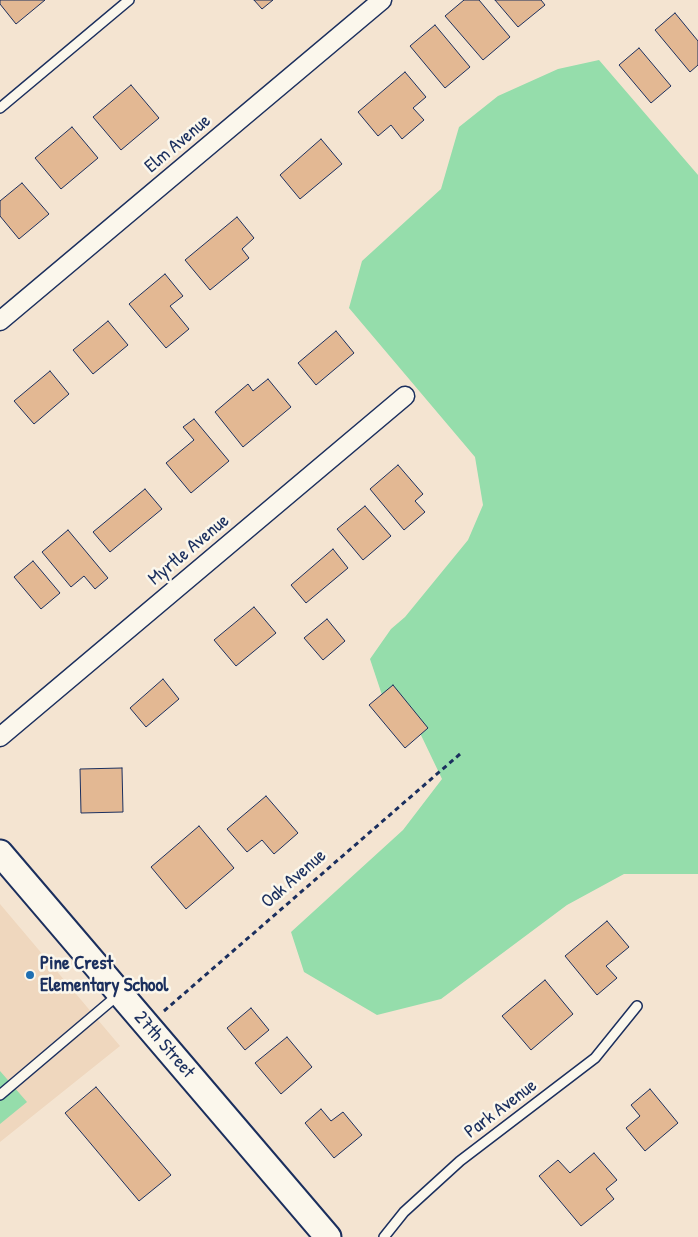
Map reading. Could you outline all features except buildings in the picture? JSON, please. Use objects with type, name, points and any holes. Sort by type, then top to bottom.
[{"type":"main road","name":"27th Street","points":[[0,853],[328,1237]]},
{"type":"street","name":"Elm Avenue","points":[[0,321],[382,0]]},
{"type":"street","name":"Myrtle Avenue","points":[[0,737],[405,396]]},
{"type":"lane","points":[[0,108],[128,0]]},
{"type":"lane","points":[[0,1095],[120,994]]},
{"type":"lane","name":"Park Avenue","points":[[384,1237],[404,1212],[460,1161],[595,1058],[637,1006]]},
{"type":"path","name":"Oak Avenue","points":[[147,1025],[460,754]]},
{"type":"shaded area","name":"Pine Crest Elementary School","points":[[0,904],[120,1046],[0,1142]]},
{"type":"green space","points":[[599,60],[698,175],[698,874],[624,874],[567,905],[441,999],[377,1015],[304,972],[291,932],[403,830],[442,779],[420,733],[382,695],[370,659],[391,629],[405,617],[468,540],[483,505],[475,457],[349,308],[362,261],[441,189],[459,127],[498,96],[558,69]]},
{"type":"green space","points":[[0,1071],[27,1102],[0,1124]]},
{"type":"place","name":"Pine Crest Elementary School","points":[[30,975]]}]
